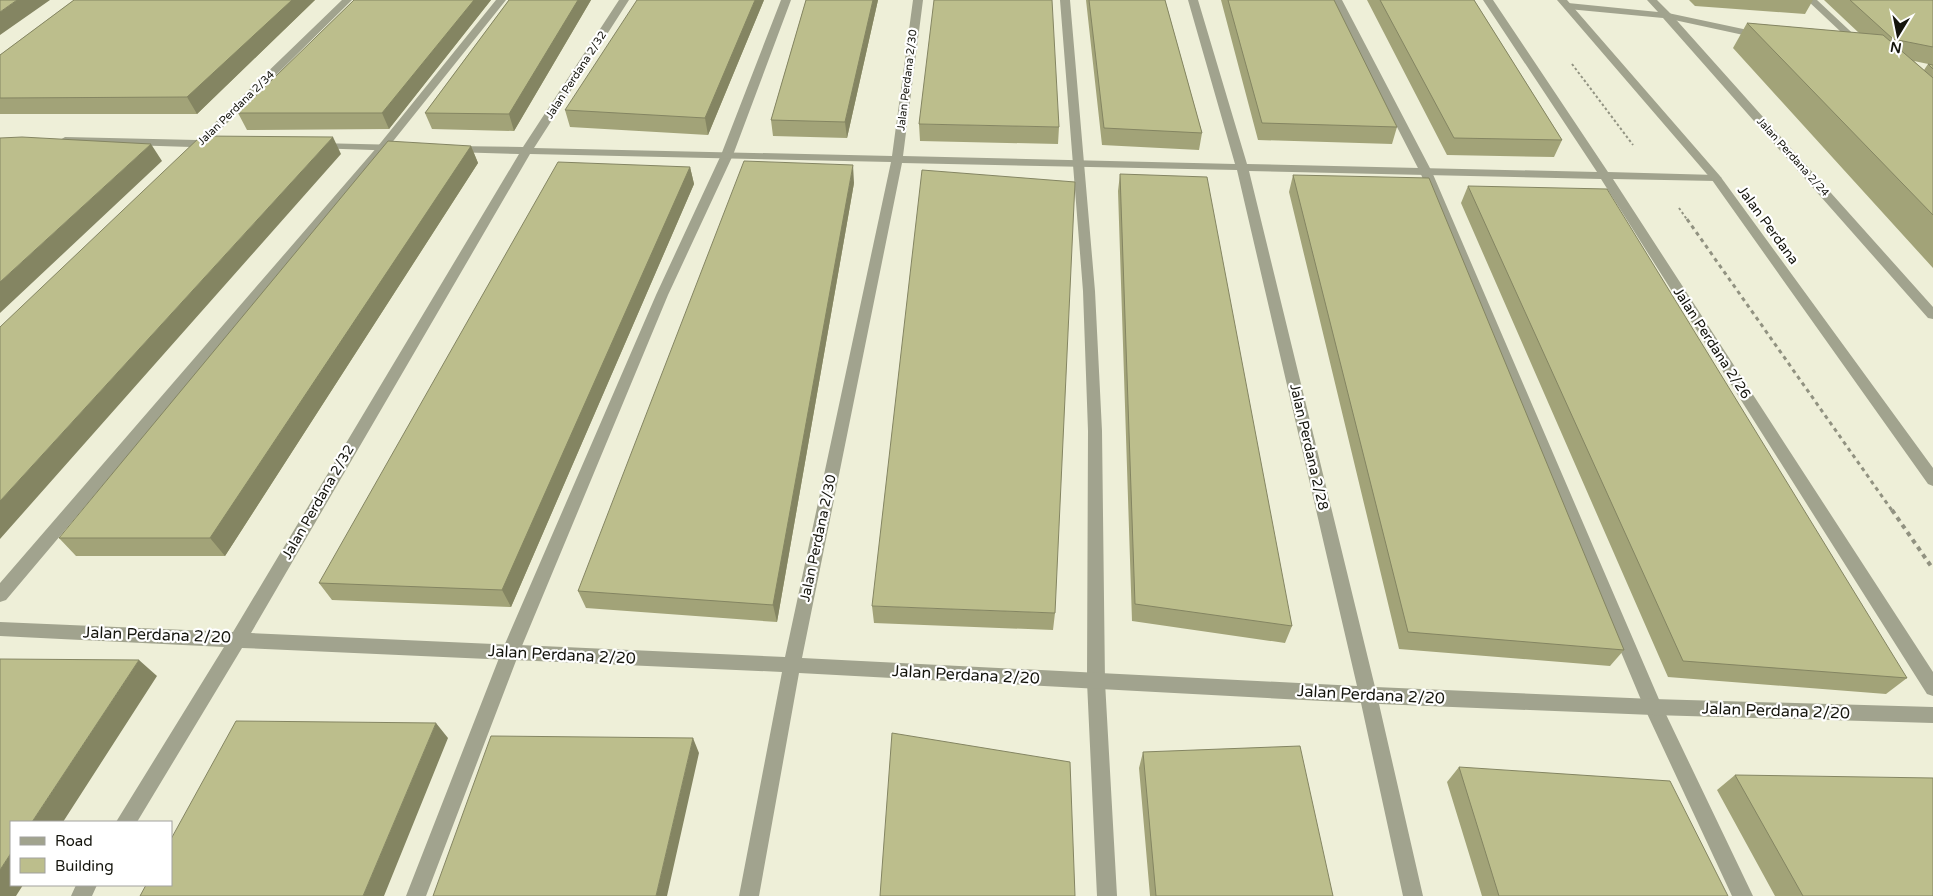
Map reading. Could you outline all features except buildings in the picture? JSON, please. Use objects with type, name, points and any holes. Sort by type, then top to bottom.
[{"type":"street","name":"Jalan Perdana 2/34","points":[[186,157],[347,0]]},
{"type":"street","points":[[0,595],[382,148],[501,0]]},
{"type":"street","name":"Jalan Perdana 2/32","points":[[127,821],[238,639],[508,179],[624,0]]},
{"type":"street","points":[[416,896],[510,653],[662,295],[727,155],[786,0]]},
{"type":"street","name":"Jalan Perdana 2/30","points":[[749,896],[792,665],[897,159],[918,0]]},
{"type":"street","points":[[1065,0],[1089,291],[1095,431],[1096,682],[1107,896]]},
{"type":"street","name":"Jalan Perdana 2/28","points":[[1193,0],[1242,167],[1368,695],[1413,896]]},
{"type":"street","points":[[1337,0],[1426,172],[1653,707],[1743,896]]},
{"type":"street","name":"Jalan Perdana 2/26","points":[[1488,0],[1605,176],[1933,688]]},
{"type":"street","name":"Jalan Perdana 2/24","points":[[1652,0],[1931,311]]},
{"type":"street","points":[[1812,0],[1869,53]]},
{"type":"street","points":[[1565,3],[1668,16],[1772,38]]},
{"type":"street","name":"Jalan Perdana","points":[[1565,3],[1716,178],[1933,480]]},
{"type":"street","points":[[50,140],[229,144]]},
{"type":"street","points":[[305,146],[411,148]]},
{"type":"street","points":[[440,149],[1716,178]]},
{"type":"street","name":"Jalan Perdana 2/20","points":[[0,629],[792,665],[1368,695],[1653,707],[1933,715]]},
{"type":"path","points":[[1657,177],[1933,569]]}]
